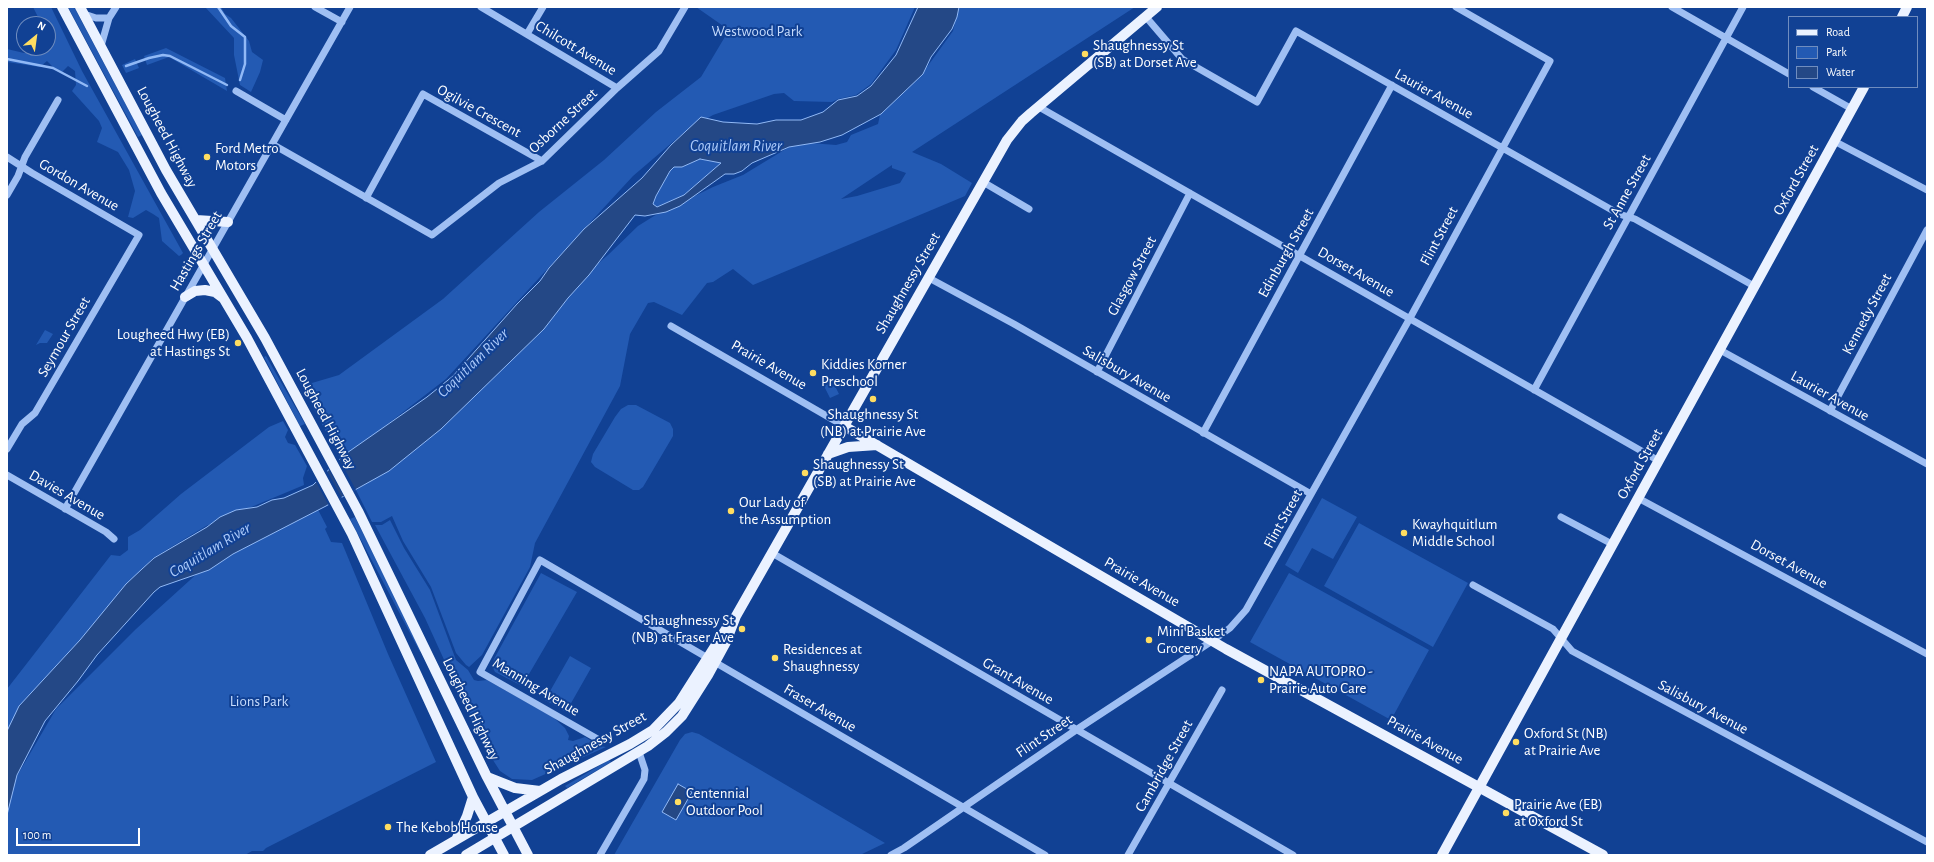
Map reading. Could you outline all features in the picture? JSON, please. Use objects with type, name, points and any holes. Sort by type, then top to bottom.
[{"type":"main road","name":"Lougheed Highway","points":[[62,7],[162,193],[225,300],[344,519],[473,796],[504,855]]},
{"type":"main road","name":"Shaughnessy Street","points":[[466,855],[638,752],[662,736],[682,716],[736,616],[1014,130],[1039,107],[1158,7]]},
{"type":"main road","points":[[1902,16],[1907,7]]},
{"type":"main road","name":"Lougheed Highway","points":[[82,10],[166,170],[265,338],[358,511],[487,777],[528,855]]},
{"type":"main road","name":"Oxford Street","points":[[1442,855],[1863,88]]},
{"type":"main road","points":[[196,220],[228,222]]},
{"type":"main road","points":[[185,297],[198,290],[205,290],[215,292],[225,300]]},
{"type":"main road","name":"Prairie Avenue","points":[[844,426],[1212,641],[1603,855]]},
{"type":"main road","points":[[828,454],[848,447],[877,445]]},
{"type":"main road","name":"Shaughnessy Street","points":[[430,855],[487,824],[540,791],[630,744],[652,730],[679,703],[711,661]]},
{"type":"main road","points":[[487,777],[515,788],[540,791]]},
{"type":"main road","points":[[456,840],[467,816],[473,796]]},
{"type":"street","points":[[101,46],[109,18],[116,7]]},
{"type":"street","points":[[315,7],[342,22]]},
{"type":"street","name":"Hastings Street","points":[[65,509],[350,7]]},
{"type":"street","name":"Chilcott Avenue","points":[[481,7],[617,88]]},
{"type":"street","points":[[527,34],[543,7]]},
{"type":"street","name":"Osborne Street","points":[[272,144],[432,235],[499,183],[542,161],[617,88],[659,51],[685,7]]},
{"type":"street","name":"Flint Street","points":[[890,855],[904,848],[1076,730],[1212,641],[1230,628],[1246,610],[1410,318],[1550,61],[1456,7]]},
{"type":"street","points":[[1672,7],[1788,73]]},
{"type":"street","name":"St Anne Street","points":[[1534,390],[1743,7]]},
{"type":"street","points":[[82,10],[96,18],[109,18]]},
{"type":"street","name":"Laurier Avenue","points":[[1146,17],[1182,59],[1256,102],[1296,31],[1619,214],[1628,216],[1754,286]]},
{"type":"street","name":"Edinburgh Street","points":[[1203,432],[1392,85]]},
{"type":"street","points":[[1815,88],[1852,109]]},
{"type":"street","points":[[236,91],[286,120]]},
{"type":"street","name":"Ogilvie Crescent","points":[[366,198],[423,94],[542,161]]},
{"type":"street","points":[[7,195],[25,157],[58,100]]},
{"type":"street","name":"Dorset Avenue","points":[[1039,107],[1659,461]]},
{"type":"street","points":[[1834,141],[1927,190]]},
{"type":"street","name":"Gordon Avenue","points":[[7,157],[139,235]]},
{"type":"street","points":[[983,182],[1028,209]]},
{"type":"street","name":"Glasgow Street","points":[[1097,372],[1190,193]]},
{"type":"street","name":"Kennedy Street","points":[[1830,411],[1927,230]]},
{"type":"street","name":"Seymour Street","points":[[7,449],[22,424],[35,413],[139,235]]},
{"type":"street","name":"Salisbury Avenue","points":[[929,278],[1311,494]]},
{"type":"street","name":"Prairie Avenue","points":[[671,326],[844,426]]},
{"type":"street","name":"Laurier Avenue","points":[[1720,350],[1927,464]]},
{"type":"street","name":"Davies Avenue","points":[[7,475],[114,539]]},
{"type":"street","name":"Dorset Avenue","points":[[1638,498],[1927,654]]},
{"type":"street","points":[[1561,517],[1612,544]]},
{"type":"street","name":"Grant Avenue","points":[[772,554],[1294,855]]},
{"type":"street","name":"Fraser Avenue","points":[[540,560],[1045,855]]},
{"type":"street","name":"Manning Avenue","points":[[540,560],[480,672],[601,741]]},
{"type":"street","name":"Salisbury Avenue","points":[[1473,585],[1553,629],[1572,651],[1927,842]]},
{"type":"street","name":"Cambridge Street","points":[[1128,855],[1222,690]]},
{"type":"street","points":[[600,855],[644,779],[645,771],[638,752]]},
{"type":"green space","points":[[33,7],[51,7],[55,16],[38,16]]},
{"type":"green space","points":[[68,7],[74,7],[142,135],[138,137]]},
{"type":"green space","points":[[205,7],[221,7],[225,14],[231,18],[249,41],[252,52],[263,60],[260,72],[251,92],[240,85],[234,55],[234,38]]},
{"type":"green space","name":"Westwood Park","points":[[696,7],[915,7],[896,50],[871,84],[856,95],[832,102],[794,101],[784,93],[774,94],[713,115],[688,129],[633,176],[446,379],[341,460],[298,379],[312,383],[339,375],[443,299],[539,212],[604,160],[656,112],[701,77],[729,30]]},
{"type":"green space","points":[[959,7],[1135,7],[912,152],[941,164],[972,183],[965,196],[753,285],[733,269],[713,282],[707,283],[682,315],[654,302],[648,303],[630,334],[620,386],[535,543],[530,567],[482,655],[469,667],[466,665],[456,653],[431,587],[403,541],[392,516],[381,522],[372,522],[354,486],[638,226],[654,216],[713,187],[743,175],[789,147],[810,143],[836,145],[847,142],[851,135],[878,124],[880,115],[922,74],[953,31]],"holes":[[[892,165],[892,168],[906,173],[900,183],[857,196],[841,199]]]},
{"type":"green space","points":[[56,17],[82,71],[183,253],[181,255],[179,256],[162,241],[159,218],[146,210],[133,218],[128,217],[135,191],[129,170],[118,152],[97,142],[102,128],[99,121],[72,91],[76,85],[75,71],[68,66],[62,72],[55,69],[47,61],[40,67],[7,62],[7,49],[16,51],[16,56],[56,56]]},
{"type":"green space","points":[[166,48],[225,78],[227,91],[169,57],[147,65],[144,56]]},
{"type":"green space","points":[[135,59],[139,68],[126,73],[122,65]]},
{"type":"green space","points":[[700,159],[721,163],[684,195],[656,207],[653,204],[656,196],[670,171],[674,167],[682,167]]},
{"type":"green space","points":[[45,330],[53,334],[47,343],[40,343],[36,345]]},
{"type":"green space","points":[[266,356],[305,424],[300,426],[264,357]]},
{"type":"green space","points":[[833,382],[839,394],[830,398],[824,386]]},
{"type":"green space","points":[[628,405],[636,405],[670,423],[673,429],[673,436],[643,487],[639,490],[633,490],[595,467],[591,462],[593,454],[615,417],[621,409]]},
{"type":"green space","points":[[283,421],[288,430],[285,437],[288,443],[295,445],[307,466],[303,478],[304,485],[206,526],[153,558],[121,590],[95,630],[7,732],[7,689],[111,555],[120,556],[128,550],[128,537],[140,530],[181,494],[269,427]]},
{"type":"green space","points":[[1322,498],[1357,517],[1333,559],[1312,548],[1298,573],[1285,565]]},
{"type":"green space","name":"Lions Park","points":[[314,502],[327,527],[325,529],[331,542],[342,543],[388,654],[436,762],[266,848],[263,851],[252,851],[245,855],[7,855],[7,793],[56,709],[136,629],[200,571]]},
{"type":"green space","points":[[355,517],[421,651],[420,652],[350,519]]},
{"type":"green space","points":[[390,520],[404,548],[430,590],[456,660],[468,670],[474,680],[487,680],[554,718],[565,728],[569,736],[568,740],[573,741],[585,737],[600,746],[606,747],[532,780],[512,779],[500,771],[482,743],[425,618],[375,525],[382,525]]},
{"type":"green space","points":[[1359,523],[1468,583],[1433,647],[1324,586]]},
{"type":"green space","points":[[541,573],[577,592],[522,686],[495,672],[492,666],[494,659]]},
{"type":"green space","points":[[1289,573],[1429,650],[1391,720],[1250,642]]},
{"type":"green space","points":[[570,656],[591,668],[566,712],[545,700]]},
{"type":"green space","points":[[692,732],[699,734],[885,843],[860,855],[614,855],[680,740],[685,734]]},
{"type":"green space","points":[[609,760],[611,762],[567,788],[565,786]]},
{"type":"water","name":"Coquitlam River","points":[[918,7],[959,7],[952,29],[931,57],[923,74],[881,114],[842,135],[820,142],[789,147],[752,163],[742,171],[734,174],[725,174],[680,206],[666,212],[645,216],[635,215],[589,275],[568,298],[544,329],[441,429],[389,471],[326,506],[233,554],[209,570],[160,587],[154,592],[97,655],[45,721],[17,775],[7,815],[7,731],[19,706],[80,640],[126,584],[154,558],[207,527],[220,517],[236,510],[257,507],[272,500],[284,498],[313,485],[344,455],[427,397],[453,376],[517,304],[540,281],[549,268],[584,229],[642,178],[671,145],[701,117],[723,122],[757,124],[776,120],[801,120],[823,112],[838,100],[857,96],[871,86],[896,55]],"holes":[[[700,159],[721,163],[684,195],[657,207],[653,204],[670,171],[674,167],[682,167]]]},
{"type":"water","points":[[678,784],[692,792],[676,820],[662,812]]},
{"type":"pier","points":[[338,457],[356,490],[344,497],[328,468]]},
{"type":"pier","points":[[326,469],[342,498],[329,506],[315,480]]},
{"type":"waterway","points":[[218,7],[231,26],[245,37],[245,64],[240,80]]},
{"type":"waterway","points":[[126,66],[149,58],[163,55],[170,56],[227,85]]},
{"type":"waterway","points":[[7,59],[53,68],[87,86]]},
{"type":"place","name":"Shaughnessy St (SB) at Dorset Ave","points":[[1085,54]]},
{"type":"place","name":"Ford Metro Motors","points":[[207,157]]},
{"type":"place","name":"Lougheed Hwy (EB) at Hastings St","points":[[238,343]]},
{"type":"place","name":"Kiddies Korner Preschool","points":[[813,373]]},
{"type":"place","name":"Shaughnessy St (NB) at Prairie Ave","points":[[873,399]]},
{"type":"place","name":"Shaughnessy St (SB) at Prairie Ave","points":[[805,473]]},
{"type":"place","name":"Our Lady of the Assumption","points":[[731,511]]},
{"type":"place","name":"Kwayhquitlum Middle School","points":[[1404,533]]},
{"type":"place","name":"Shaughnessy St (NB) at Fraser Ave","points":[[742,629]]},
{"type":"place","name":"Mini Basket Grocery","points":[[1149,640]]},
{"type":"place","name":"Residences at Shaughnessy","points":[[775,658]]},
{"type":"place","name":"NAPA AUTOPRO - Prairie Auto Care","points":[[1261,680]]},
{"type":"place","name":"Oxford St (NB) at Prairie Ave","points":[[1516,742]]},
{"type":"place","name":"Centennial Outdoor Pool","points":[[678,802]]},
{"type":"place","name":"Prairie Ave (EB) at Oxford St","points":[[1506,813]]},
{"type":"place","name":"The Kebob House","points":[[388,827]]}]
